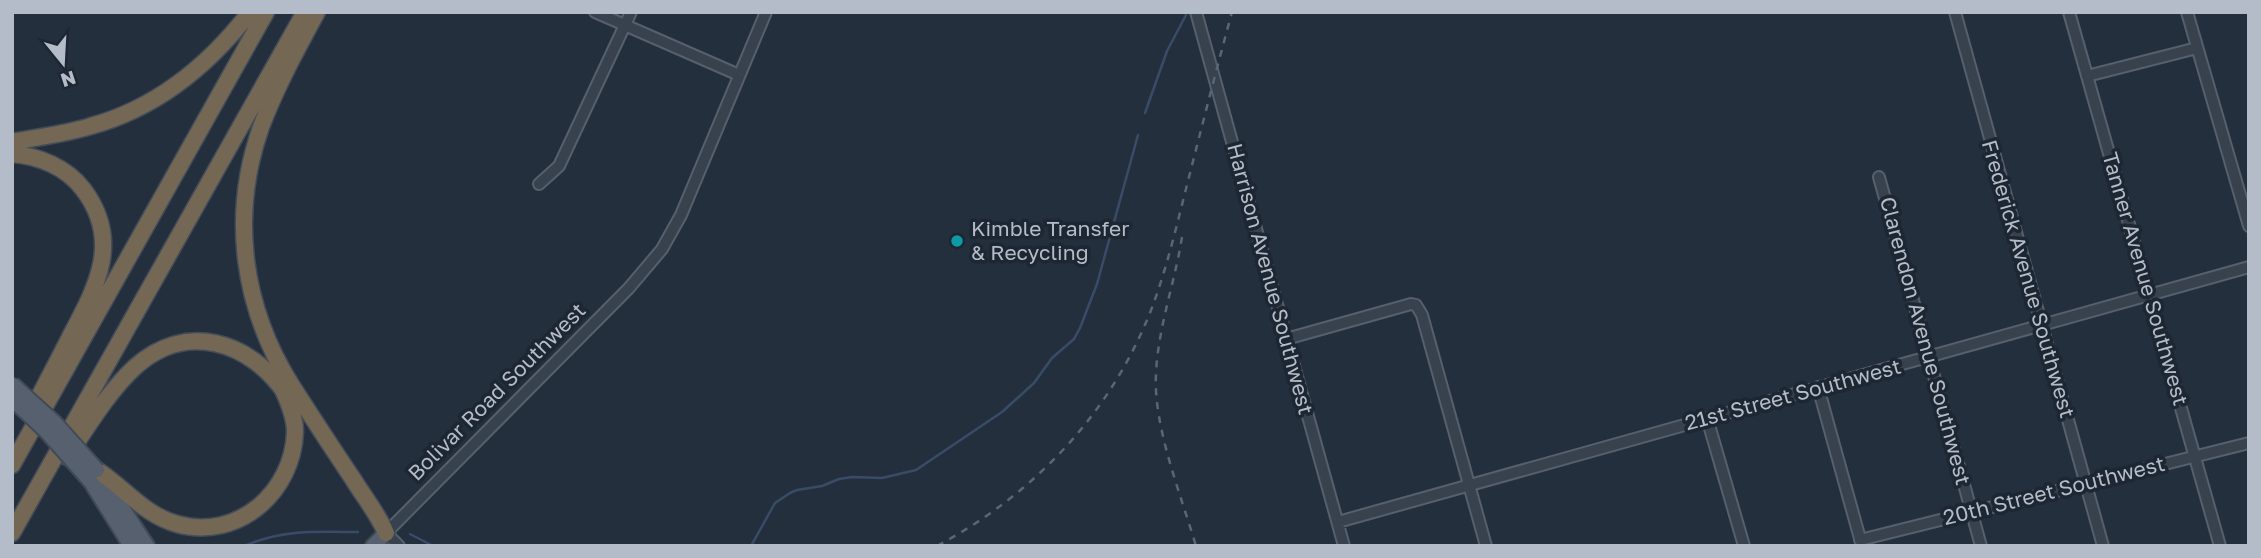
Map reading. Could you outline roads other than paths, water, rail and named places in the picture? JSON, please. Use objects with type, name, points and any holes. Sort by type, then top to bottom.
[{"type":"highway","points":[[12,142],[91,127],[152,101],[181,83],[208,60],[250,12]]},
{"type":"highway","points":[[12,465],[266,12]]},
{"type":"highway","points":[[12,533],[305,12]]},
{"type":"highway","points":[[317,12],[276,91],[255,146],[243,215],[246,264],[255,309],[275,358],[386,533]]},
{"type":"highway","points":[[12,154],[52,164],[80,186],[99,221],[103,248],[101,270],[93,295],[12,450]]},
{"type":"highway","points":[[14,546],[44,492],[125,377],[150,357],[183,343],[209,342],[222,344],[251,357],[271,374],[367,519],[386,533]]},
{"type":"highway","points":[[94,476],[114,481],[148,511],[165,520],[197,527],[223,525],[247,516],[268,500],[288,467],[295,430],[292,412],[283,390]]},
{"type":"main road","points":[[12,384],[55,423],[147,546]]},
{"type":"main road","points":[[12,399],[94,476],[131,546]]},
{"type":"main road","name":"Bolivar Road Southwest","points":[[373,546],[386,533]]},
{"type":"street","points":[[595,12],[739,75]]},
{"type":"street","points":[[539,184],[559,166],[631,12]]},
{"type":"street","name":"Bolivar Road Southwest","points":[[386,533],[649,267],[681,215],[766,12]]},
{"type":"street","name":"Harrison Avenue Southwest","points":[[1196,12],[1344,546]]},
{"type":"street","name":"Frederick Avenue Southwest","points":[[1955,12],[2103,546]]},
{"type":"street","name":"Tanner Avenue Southwest","points":[[2069,12],[2220,546]]},
{"type":"street","points":[[2187,12],[2249,226]]},
{"type":"street","points":[[2087,76],[2197,48]]},
{"type":"street","name":"Clarendon Avenue Southwest","points":[[1879,177],[1981,546]]},
{"type":"street","name":"21st Street Southwest","points":[[1338,522],[2249,267]]},
{"type":"street","points":[[1286,339],[1410,304],[1416,305],[1422,315],[1486,546]]},
{"type":"street","points":[[1818,387],[1861,543]]},
{"type":"street","points":[[1707,418],[1744,546]]},
{"type":"street","name":"20th Street Southwest","points":[[1861,543],[1972,512],[2249,443]]},
{"type":"street","points":[[386,533],[399,546]]},
{"type":"waterway","points":[[1145,113],[1167,51],[1186,15]]},
{"type":"waterway","points":[[751,546],[775,503],[790,493],[839,479],[882,478],[916,470],[1002,412],[1034,383],[1052,358],[1074,339],[1080,328],[1097,284],[1138,135]]},
{"type":"waterway","points":[[244,546],[287,534],[358,532]]},
{"type":"waterway","points":[[410,534],[433,546]]},
{"type":"railway","points":[[937,546],[1007,501],[1067,445],[1093,414],[1136,344],[1163,274],[1232,12]]},
{"type":"railway","points":[[1182,237],[1157,356],[1156,394],[1163,438],[1196,546]]},
{"type":"place","name":"Kimble Transfer & Recycling","points":[[957,241]]}]
